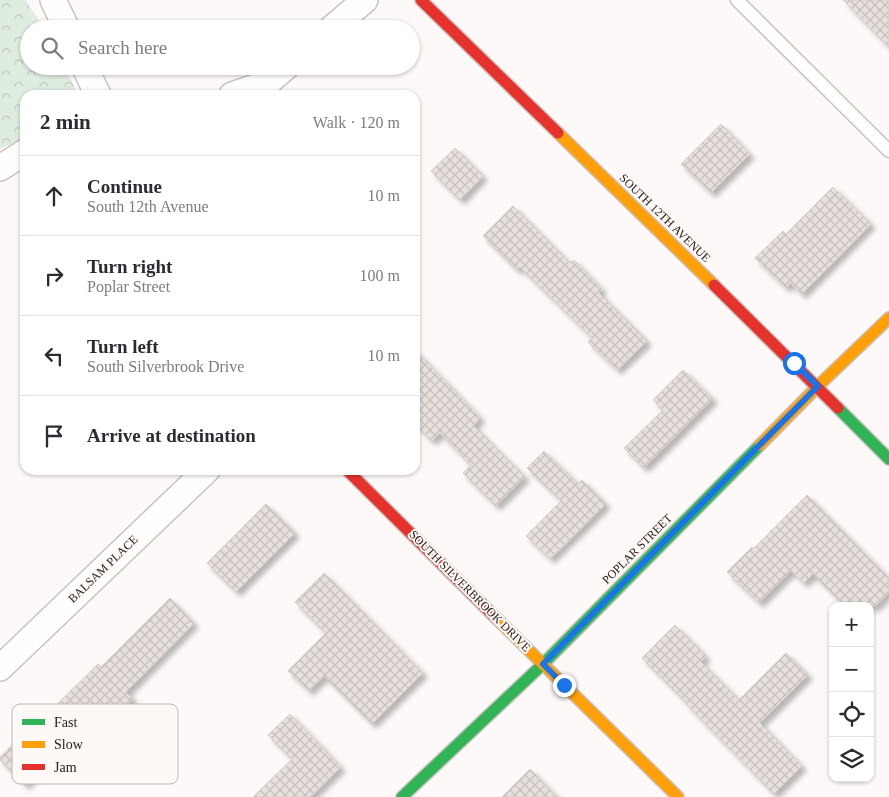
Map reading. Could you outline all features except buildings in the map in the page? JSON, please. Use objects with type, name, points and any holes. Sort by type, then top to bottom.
[{"type":"street","points":[[53,0],[63,20]]},
{"type":"street","points":[[341,20],[364,0]]},
{"type":"street","name":"SOUTH 12TH AVENUE","points":[[420,0],[818,386],[889,459]]},
{"type":"street","points":[[88,75],[96,90]]},
{"type":"street","points":[[247,90],[267,83],[276,75]]},
{"type":"street","points":[[0,168],[20,155]]},
{"type":"street","name":"POPLAR STREET","points":[[402,797],[543,664],[818,386],[889,318]]},
{"type":"street","name":"BALSAM PLACE","points":[[0,668],[202,475]]},
{"type":"street","name":"SOUTH SILVERBROOK DRIVE","points":[[352,475],[678,797]]},
{"type":"lane","points":[[737,0],[889,151]]},
{"type":"green space","points":[[0,0],[25,0],[39,20],[20,20],[20,75],[68,75],[76,90],[20,90],[20,140],[0,149]]},
{"type":"traffic: fast","points":[[838,408],[889,459]]},
{"type":"traffic: fast","points":[[402,797],[543,664],[760,445]]},
{"type":"traffic: slow","points":[[558,133],[714,285]]},
{"type":"traffic: slow","points":[[760,445],[889,318]]},
{"type":"traffic: slow","points":[[495,617],[678,797]]},
{"type":"traffic: jam","points":[[421,0],[558,133]]},
{"type":"traffic: jam","points":[[714,285],[838,408]]},
{"type":"traffic: jam","points":[[352,475],[495,617]]},
{"type":"route","points":[[564,685],[543,664],[818,386],[794,363]]}]
